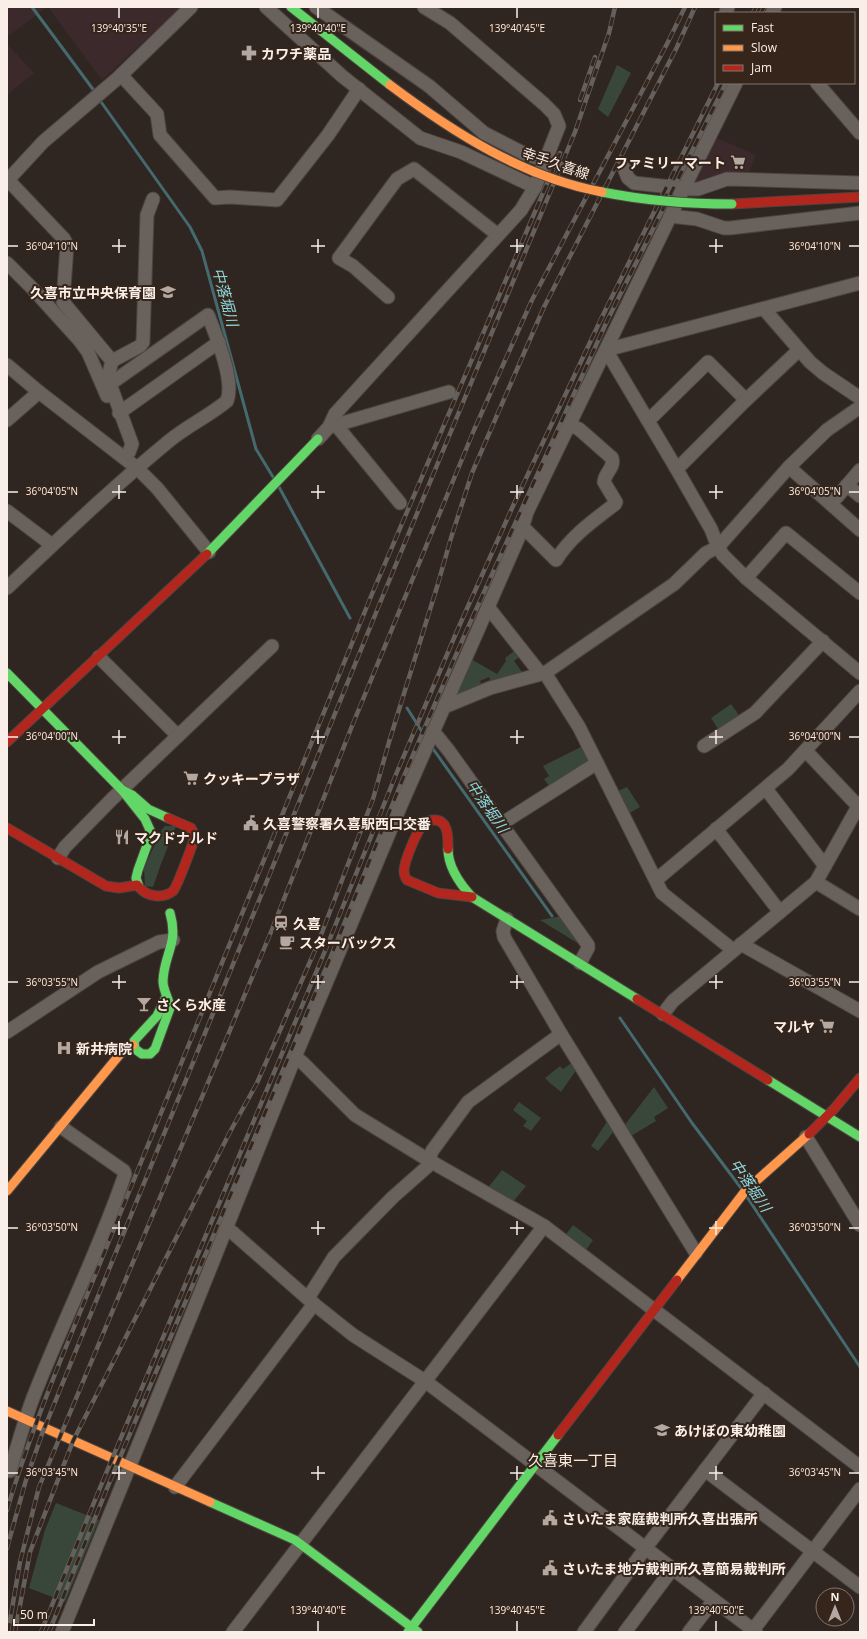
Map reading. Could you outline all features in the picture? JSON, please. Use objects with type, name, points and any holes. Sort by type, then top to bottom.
[{"type":"street","points":[[126,454],[132,444],[119,413],[107,373],[63,302],[67,245],[8,181],[43,142],[121,75],[191,7]]},
{"type":"street","points":[[266,7],[359,89],[420,138],[461,152],[535,187]]},
{"type":"street","name":"幸手久喜線","points":[[291,7],[432,117],[469,141],[500,157],[552,179],[601,192],[679,203],[732,204],[860,197]]},
{"type":"street","points":[[316,7],[429,86],[484,133],[523,154],[546,160]]},
{"type":"street","points":[[333,426],[335,414],[521,210],[535,187],[559,126],[554,114],[544,104],[450,23],[424,7]]},
{"type":"street","points":[[121,75],[157,114],[160,135],[215,198],[219,199],[230,197],[277,200],[328,135],[359,89]]},
{"type":"street","points":[[62,1632],[130,1467],[294,1057],[400,805],[523,526],[527,512],[736,84]]},
{"type":"street","points":[[818,84],[860,133]]},
{"type":"street","points":[[624,168],[628,178],[634,183],[698,189],[727,178],[860,183]]},
{"type":"street","points":[[388,297],[354,266],[339,258],[397,178],[414,169],[498,234]]},
{"type":"street","points":[[107,373],[143,342],[147,215],[153,199]]},
{"type":"street","points":[[670,216],[697,219],[724,228],[730,228],[860,213]]},
{"type":"street","points":[[7,263],[80,340],[88,352],[107,373],[126,454]]},
{"type":"street","points":[[606,350],[860,284]]},
{"type":"street","points":[[764,309],[799,350],[823,373],[860,398]]},
{"type":"street","points":[[7,588],[137,468],[188,426],[227,401],[229,396],[228,374],[219,342],[208,314],[107,373]]},
{"type":"street","points":[[119,413],[219,342]]},
{"type":"street","points":[[606,350],[648,419],[711,529],[723,555],[746,578],[860,673]]},
{"type":"street","points":[[676,468],[681,465],[799,350]]},
{"type":"street","points":[[648,419],[653,416],[708,362],[746,400]]},
{"type":"street","points":[[7,366],[39,392],[126,454],[137,468],[157,488],[209,552]]},
{"type":"street","points":[[7,420],[39,392]]},
{"type":"street","points":[[7,742],[209,552],[318,438],[333,426],[449,392]]},
{"type":"street","points":[[444,707],[490,688],[543,673],[674,584],[706,553],[718,547],[789,467],[827,430],[860,407]]},
{"type":"street","points":[[523,526],[556,560],[570,541],[581,530],[616,502],[604,482],[606,475],[613,465],[612,458],[579,429],[570,425]]},
{"type":"street","points":[[333,426],[400,503]]},
{"type":"street","points":[[789,467],[860,530]]},
{"type":"street","points":[[831,504],[860,470]]},
{"type":"street","points":[[847,485],[860,496]]},
{"type":"street","points":[[10,517],[52,545]]},
{"type":"street","points":[[746,578],[786,533],[860,593]]},
{"type":"street","points":[[488,607],[543,673],[579,727],[611,788],[662,893],[737,947],[860,1011]]},
{"type":"street","points":[[704,746],[755,713],[823,641]]},
{"type":"street","points":[[58,858],[65,847],[122,790],[272,646]]},
{"type":"street","points":[[99,657],[178,736]]},
{"type":"street","points":[[7,673],[122,790],[132,795],[148,809],[191,828],[195,836],[174,890],[170,913],[174,925],[173,940],[172,949],[164,973],[164,987],[166,996],[170,1003],[170,1008],[155,1049],[150,1054],[142,1054],[135,1049],[133,1045]]},
{"type":"street","points":[[656,880],[788,769],[860,691]]},
{"type":"street","points":[[433,733],[446,746],[588,946],[580,964]]},
{"type":"street","points":[[662,1014],[673,1001],[816,882],[858,811],[806,751]]},
{"type":"street","points":[[501,824],[597,763]]},
{"type":"street","points":[[766,789],[825,866]]},
{"type":"street","points":[[122,790],[126,799],[148,823],[151,836]]},
{"type":"street","points":[[170,819],[163,820],[151,836],[136,876],[137,885],[140,889],[149,894],[170,913]]},
{"type":"street","points":[[472,897],[438,893],[407,880],[405,877],[404,868],[422,826],[429,821],[438,821],[444,825],[448,832],[447,848],[450,862],[461,884],[472,897],[860,1137]]},
{"type":"street","points":[[7,828],[106,886],[119,888],[137,885]]},
{"type":"street","points":[[716,829],[780,912]]},
{"type":"street","points":[[816,882],[860,909]]},
{"type":"street","points":[[149,894],[162,896],[174,890]]},
{"type":"street","points":[[507,919],[503,931],[504,937],[561,1034],[696,1253]]},
{"type":"street","points":[[7,1032],[98,972],[159,942],[173,940]]},
{"type":"street","points":[[7,1191],[124,1050],[133,1045],[138,1035],[157,1016],[166,996]]},
{"type":"street","points":[[175,1487],[311,1301],[334,1256],[393,1197],[427,1167],[432,1151],[468,1102],[561,1034]]},
{"type":"street","points":[[294,1057],[302,1062],[355,1114],[430,1161],[544,1226],[860,1467]]},
{"type":"street","points":[[7,1411],[301,1544],[412,1630],[536,1464],[738,1199],[750,1185],[806,1137],[826,1117],[860,1078]]},
{"type":"street","points":[[8,1474],[33,1398],[92,1262],[125,1174],[124,1171],[61,1127]]},
{"type":"street","points":[[806,1137],[860,1225]]},
{"type":"street","points":[[233,1632],[544,1226]]},
{"type":"street","points":[[226,1229],[232,1232],[311,1301],[353,1335],[425,1381],[647,1548],[754,1631],[860,1489]]},
{"type":"street","points":[[584,1632],[764,1393]]},
{"type":"street","points":[[705,1470],[860,1587]]},
{"type":"street","points":[[625,1632],[673,1568]]},
{"type":"street","points":[[689,1632],[714,1600]]},
{"type":"shaded area","points":[[7,7],[47,7],[7,37]]},
{"type":"shaded area","points":[[48,7],[181,7],[102,80]]},
{"type":"shaded area","points":[[7,44],[34,73],[7,95]]},
{"type":"shaded area","points":[[715,137],[756,155],[748,175],[708,180],[692,184]]},
{"type":"green space","points":[[617,65],[631,73],[608,117],[598,109]]},
{"type":"green space","points":[[517,649],[522,655],[514,661],[522,673],[491,683],[489,677],[480,681],[482,687],[454,697],[471,659],[497,674],[506,661],[505,658]]},
{"type":"green space","points":[[731,704],[741,718],[720,732],[711,718]]},
{"type":"green space","points":[[585,745],[594,762],[551,789],[544,779],[549,776],[543,766]]},
{"type":"green space","points":[[627,787],[640,807],[628,814],[618,791]]},
{"type":"green space","points":[[165,826],[176,826],[153,887],[145,886],[144,868],[162,829]]},
{"type":"green space","points":[[563,916],[584,947],[540,920]]},
{"type":"green space","points":[[573,1062],[577,1069],[561,1092],[545,1078],[560,1066],[563,1069]]},
{"type":"green space","points":[[654,1087],[668,1108],[654,1117],[656,1121],[631,1136],[624,1126]]},
{"type":"green space","points":[[519,1102],[541,1118],[531,1131],[523,1126],[527,1121],[513,1110]]},
{"type":"green space","points":[[608,1120],[615,1130],[598,1151],[591,1146]]},
{"type":"green space","points":[[502,1170],[526,1186],[512,1203],[487,1189]]},
{"type":"green space","points":[[573,1225],[593,1240],[584,1253],[564,1237]]},
{"type":"green space","points":[[56,1503],[99,1520],[65,1602],[29,1588],[45,1530]]},
{"type":"waterway","name":"中落堀川","points":[[32,7],[95,92]]},
{"type":"waterway","name":"中落堀川","points":[[99,99],[190,227],[202,251],[256,449],[273,477]]},
{"type":"waterway","name":"中落堀川","points":[[279,487],[350,618]]},
{"type":"waterway","name":"中落堀川","points":[[407,708],[426,738]]},
{"type":"waterway","name":"中落堀川","points":[[431,746],[552,916]]},
{"type":"waterway","name":"中落堀川","points":[[620,1018],[692,1123],[741,1188]]},
{"type":"waterway","name":"中落堀川","points":[[747,1197],[860,1367]]},
{"type":"railway","points":[[7,1548],[26,1480],[42,1434],[382,598],[575,132],[609,33],[615,7]]},
{"type":"railway","points":[[8,1632],[20,1562],[39,1487],[271,932],[352,726],[474,430],[532,300],[685,7]]},
{"type":"railway","points":[[15,1632],[30,1552],[73,1441],[231,1130],[257,1083],[316,948],[373,799],[389,742],[472,473],[544,307],[677,47],[695,7]]},
{"type":"railway","points":[[754,12],[756,7]]},
{"type":"railway","points":[[762,12],[764,7]]},
{"type":"railway","points":[[580,100],[595,57]]},
{"type":"railway","points":[[41,1632],[325,951],[397,772],[457,631],[513,506],[601,319],[718,84]]},
{"type":"railway","points":[[49,1632],[108,1486],[331,956],[404,776],[465,634],[607,321],[726,84]]},
{"type":"railway","points":[[7,1510],[32,1434],[61,1359],[372,594],[560,153]]},
{"type":"traffic: fast","points":[[291,7],[390,85]]},
{"type":"traffic: fast","points":[[602,192],[635,198],[667,201],[732,204]]},
{"type":"traffic: fast","points":[[207,554],[318,439]]},
{"type":"traffic: fast","points":[[7,673],[122,790],[145,819],[150,830],[150,837],[136,878],[139,887]]},
{"type":"traffic: fast","points":[[122,790],[132,795],[148,809],[168,818]]},
{"type":"traffic: fast","points":[[448,849],[452,869],[463,887],[472,897],[637,999]]},
{"type":"traffic: fast","points":[[166,997],[157,1016],[134,1041],[135,1049],[142,1054],[150,1054],[155,1049],[170,1008],[163,981],[173,933],[170,913]]},
{"type":"traffic: fast","points":[[768,1080],[860,1137]]},
{"type":"traffic: fast","points":[[408,1632],[558,1435]]},
{"type":"traffic: fast","points":[[210,1502],[295,1540],[418,1632]]},
{"type":"traffic: slow","points":[[390,85],[439,120],[490,151],[545,176],[602,192]]},
{"type":"traffic: slow","points":[[7,1191],[121,1053],[133,1045]]},
{"type":"traffic: slow","points":[[677,1280],[746,1190],[809,1134]]},
{"type":"traffic: slow","points":[[7,1411],[210,1502]]},
{"type":"traffic: jam","points":[[732,204],[860,197]]},
{"type":"traffic: jam","points":[[7,742],[207,554]]},
{"type":"traffic: jam","points":[[139,887],[146,893],[155,896],[169,894],[175,888],[181,874],[195,836],[191,828],[168,818]]},
{"type":"traffic: jam","points":[[448,849],[445,826],[438,821],[433,820],[426,822],[417,835],[408,855],[404,872],[405,877],[407,880],[438,893],[472,897]]},
{"type":"traffic: jam","points":[[7,828],[106,886],[119,888],[137,885]]},
{"type":"traffic: jam","points":[[637,999],[768,1080]]},
{"type":"traffic: jam","points":[[809,1134],[834,1109],[860,1078]]},
{"type":"traffic: jam","points":[[558,1435],[677,1280]]},
{"type":"place","name":"カワチ薬品","points":[[249,53]]},
{"type":"place","name":"ファミリーマート","points":[[738,162]]},
{"type":"place","name":"久喜市立中央保育園","points":[[168,292]]},
{"type":"place","name":"クッキープラザ","points":[[191,778]]},
{"type":"place","name":"久喜警察署久喜駅西口交番","points":[[251,823]]},
{"type":"place","name":"マクドナルド","points":[[122,837]]},
{"type":"place","name":"久喜","points":[[281,923]]},
{"type":"place","name":"スターバックス","points":[[287,942]]},
{"type":"place","name":"さくら水産","points":[[144,1004]]},
{"type":"place","name":"マルヤ","points":[[827,1026]]},
{"type":"place","name":"新井病院","points":[[64,1048]]},
{"type":"place","name":"あけぼの東幼稚園","points":[[662,1430]]},
{"type":"place","name":"さいたま家庭裁判所久喜出張所","points":[[550,1518]]},
{"type":"place","name":"さいたま地方裁判所久喜簡易裁判所","points":[[550,1568]]},
{"type":"district","name":"久喜東一丁目","points":[[573,1460]]}]
